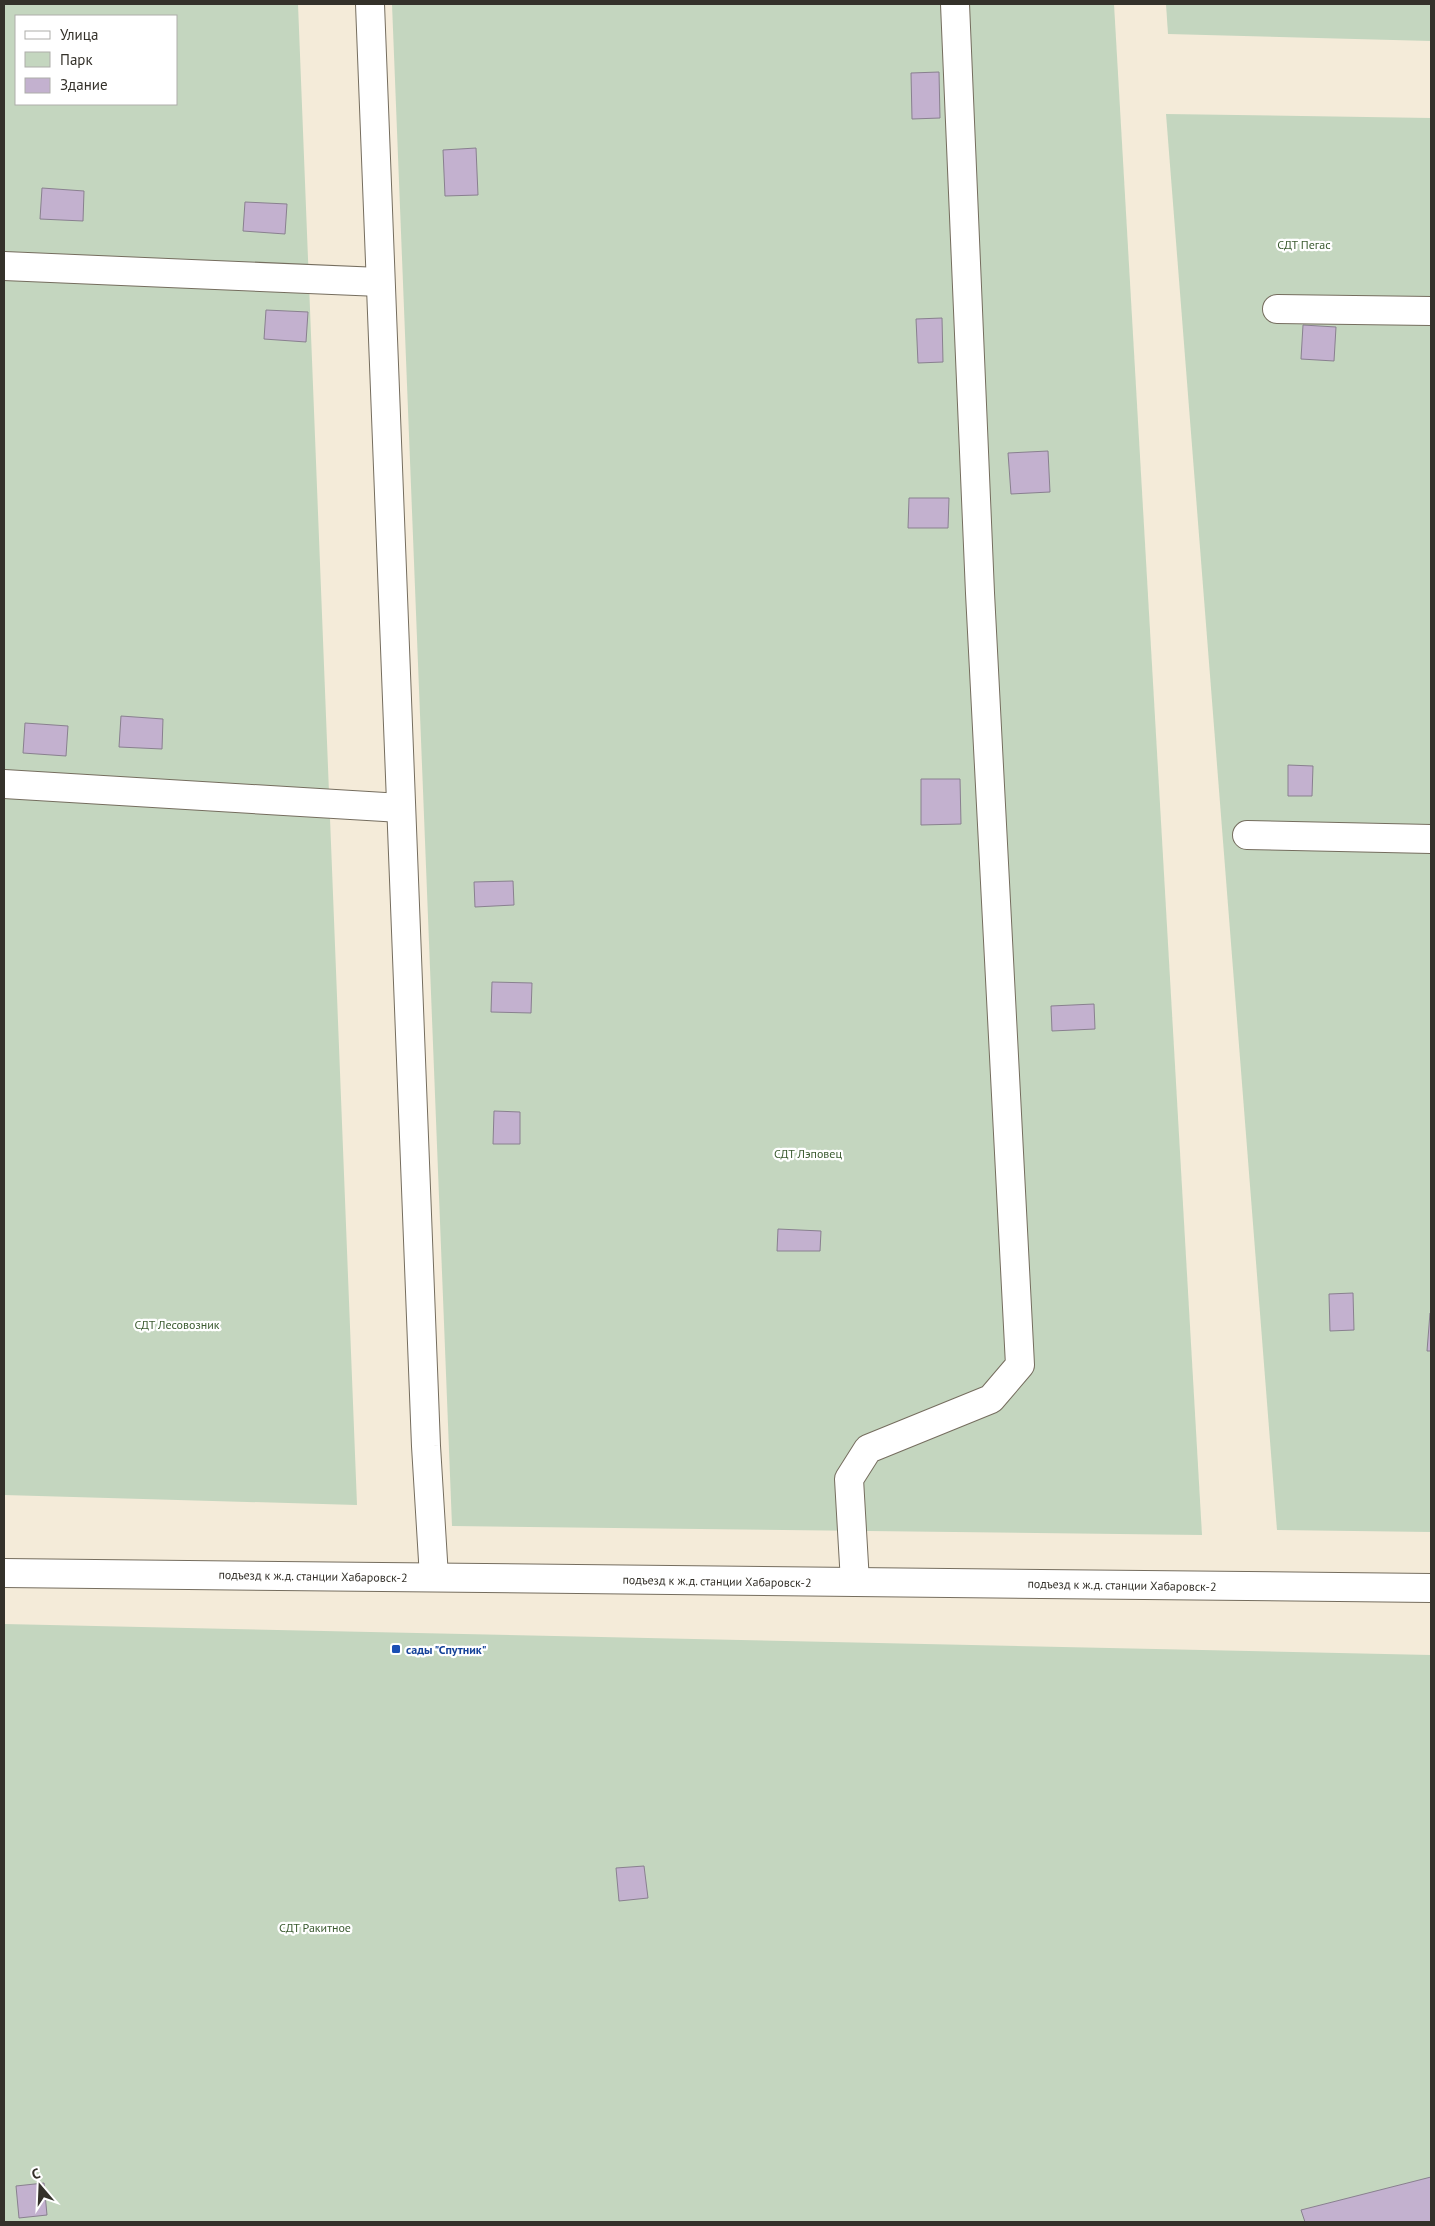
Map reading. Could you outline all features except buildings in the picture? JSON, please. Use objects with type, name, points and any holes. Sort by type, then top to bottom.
[{"type":"street","points":[[370,4],[401,808],[434,1577]]},
{"type":"street","points":[[855,1582],[849,1480],[868,1449],[992,1399],[1020,1365],[980,594],[955,4]]},
{"type":"street","points":[[4,266],[380,282]]},
{"type":"street","points":[[1277,309],[1431,311]]},
{"type":"street","points":[[4,784],[401,808]]},
{"type":"street","points":[[1247,835],[1431,839]]},
{"type":"street","name":"подъезд к ж.д. станции Хабаровск-2","points":[[4,1573],[1431,1588]]},
{"type":"green space","name":"СДТ Лесовозник","points":[[4,4],[298,4],[357,1505],[4,1495]]},
{"type":"green space","name":"СДТ Лэповец","points":[[392,4],[1114,4],[1202,1535],[452,1526]]},
{"type":"green space","points":[[1166,4],[1431,4],[1431,41],[1168,34]]},
{"type":"green space","name":"СДТ Пегас","points":[[1166,114],[1431,118],[1431,1532],[1277,1530]]},
{"type":"green space","name":"СДТ Ракитное","points":[[4,1624],[1431,1655],[1431,2222],[4,2222]]},
{"type":"place","name":"сады \"Спутник\"","points":[[396,1649]]}]
